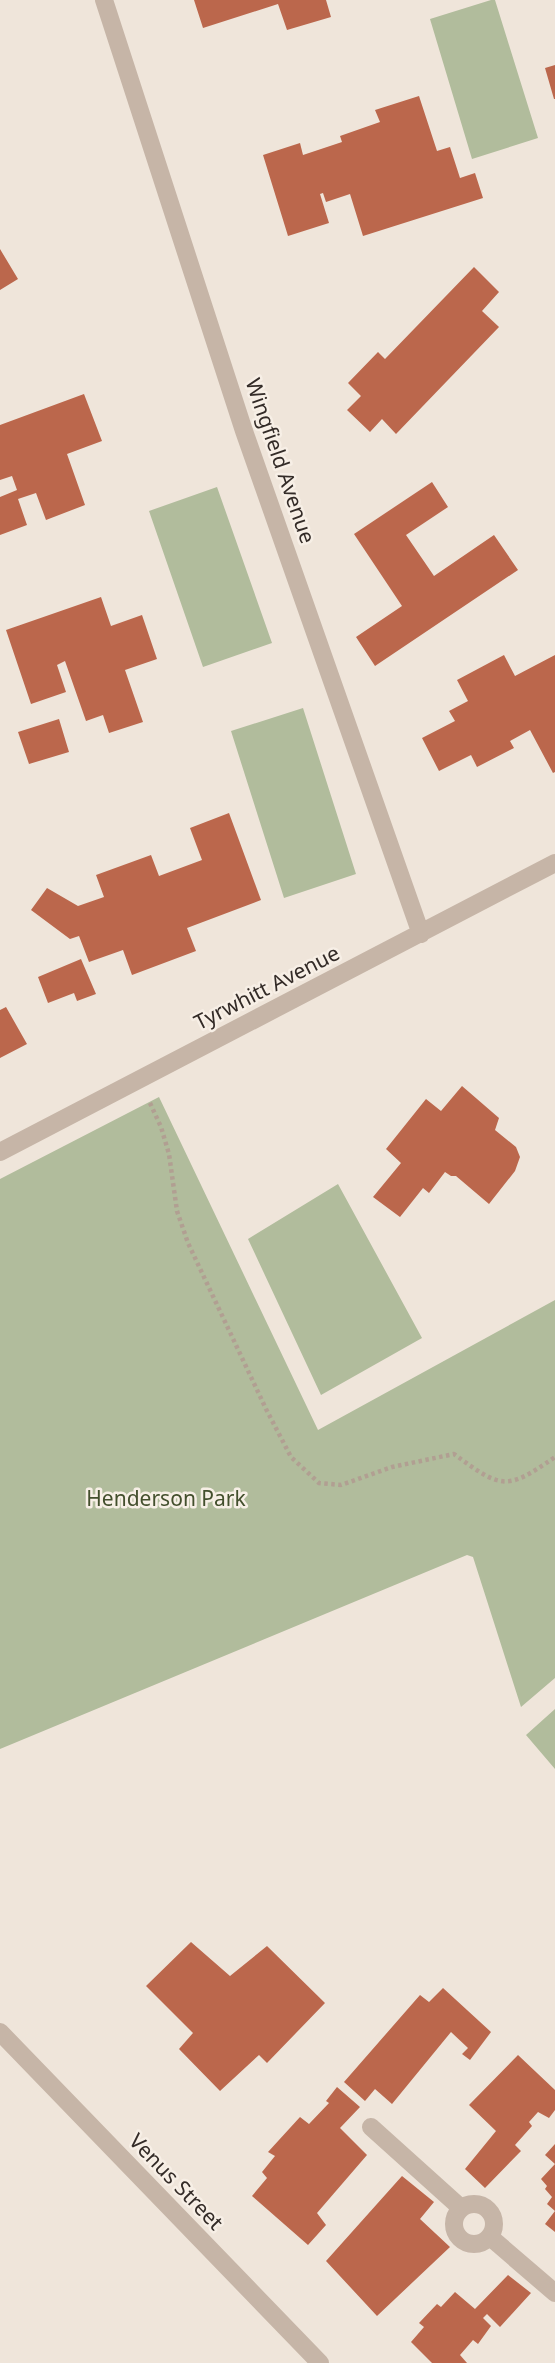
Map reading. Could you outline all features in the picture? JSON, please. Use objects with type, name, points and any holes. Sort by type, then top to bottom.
[{"type":"street","name":"Wingfield Avenue","points":[[104,0],[244,431],[421,934]]},
{"type":"street","name":"Tyrwhitt Avenue","points":[[0,1152],[555,863]]},
{"type":"street","name":"Venus Street","points":[[0,2032],[320,2363]]},
{"type":"street","points":[[371,2127],[461,2208]]},
{"type":"street","points":[[477,2204],[485,2207],[494,2221],[489,2237],[483,2243],[466,2243],[454,2231],[453,2222],[461,2208],[477,2204]]},
{"type":"street","points":[[489,2237],[555,2293]]},
{"type":"path","points":[[139,1080],[161,1127],[169,1154],[177,1211],[188,1243],[291,1457],[320,1483],[341,1485],[392,1467],[454,1454],[481,1474],[502,1483],[527,1476],[555,1457]]},
{"type":"green space","points":[[495,0],[538,138],[472,159],[430,19]]},
{"type":"green space","points":[[217,487],[272,643],[203,667],[149,511]]},
{"type":"green space","points":[[303,708],[356,874],[284,898],[231,731]]},
{"type":"green space","name":"Henderson Park","points":[[159,1097],[318,1430],[555,1300],[555,1678],[521,1707],[473,1557],[467,1555],[0,1749],[0,1179]]},
{"type":"green space","points":[[338,1184],[422,1338],[321,1395],[248,1239]]},
{"type":"green space","points":[[555,1709],[555,1769],[526,1735]]},
{"type":"building","points":[[194,0],[326,0],[331,17],[287,30],[278,4],[203,28]]},
{"type":"building","points":[[555,65],[555,99],[554,99],[545,68]]},
{"type":"building","points":[[419,96],[437,151],[450,147],[460,178],[475,173],[483,198],[363,236],[350,194],[326,202],[323,193],[320,194],[329,223],[288,236],[263,155],[300,143],[303,155],[342,142],[340,136],[380,122],[375,110]]},
{"type":"building","points":[[0,249],[18,279],[0,290]]},
{"type":"building","points":[[474,267],[499,292],[482,311],[499,327],[396,434],[382,419],[370,432],[347,410],[361,396],[348,383],[378,352],[385,359]]},
{"type":"building","points":[[84,394],[102,441],[67,454],[85,505],[46,520],[36,493],[18,499],[27,525],[0,535],[0,497],[17,490],[12,476],[0,480],[0,425]]},
{"type":"building","points":[[432,482],[448,507],[406,535],[434,576],[494,535],[518,570],[375,666],[356,637],[402,606],[354,534]]},
{"type":"building","points":[[101,597],[111,626],[142,615],[157,659],[125,670],[143,722],[109,733],[103,715],[86,721],[65,661],[57,665],[66,692],[31,704],[6,630]]},
{"type":"building","points":[[504,655],[515,676],[555,655],[555,772],[553,773],[530,730],[510,741],[514,748],[477,767],[471,755],[439,771],[422,738],[455,721],[449,711],[468,701],[457,680]]},
{"type":"building","points":[[59,719],[69,752],[29,764],[18,732]]},
{"type":"building","points":[[229,813],[261,900],[187,928],[196,951],[132,975],[123,950],[89,962],[79,936],[70,939],[31,910],[47,888],[78,906],[104,897],[96,875],[151,855],[159,876],[202,860],[190,828]]},
{"type":"building","points":[[81,959],[96,994],[77,1001],[74,993],[48,1003],[38,977]]},
{"type":"building","points":[[6,1007],[27,1044],[0,1058],[0,1010]]},
{"type":"building","points":[[462,1086],[499,1118],[495,1130],[516,1147],[520,1157],[515,1171],[489,1204],[456,1176],[445,1172],[429,1193],[423,1188],[400,1217],[373,1197],[401,1163],[386,1149],[426,1099],[441,1111]]},
{"type":"building","points":[[191,1942],[230,1976],[267,1946],[325,2003],[267,2063],[259,2055],[220,2091],[179,2049],[193,2033],[146,1986]]},
{"type":"building","points":[[443,1988],[491,2032],[470,2060],[462,2054],[468,2048],[451,2032],[392,2104],[375,2089],[365,2101],[344,2082],[420,1995],[429,2002]]},
{"type":"building","points":[[518,2055],[555,2090],[555,2110],[549,2118],[538,2112],[529,2122],[532,2126],[515,2145],[521,2151],[485,2188],[465,2169],[496,2131],[469,2105]]},
{"type":"building","points":[[337,2087],[360,2107],[340,2128],[367,2155],[317,2213],[326,2225],[308,2245],[252,2196],[267,2178],[262,2172],[275,2156],[268,2152],[300,2117],[309,2124],[329,2103],[326,2101]]},
{"type":"building","points":[[555,2144],[555,2164],[545,2155]]},
{"type":"building","points":[[555,2164],[555,2211],[547,2204],[552,2197],[541,2179]]},
{"type":"building","points":[[402,2176],[434,2202],[420,2219],[450,2247],[377,2316],[326,2261]]},
{"type":"building","points":[[555,2211],[555,2232],[545,2224]]},
{"type":"building","points":[[508,2275],[531,2293],[500,2327],[487,2314],[483,2318],[491,2326],[478,2344],[473,2340],[460,2355],[467,2363],[432,2363],[411,2342],[424,2327],[419,2323],[437,2304],[441,2307],[455,2292],[475,2309]]}]
